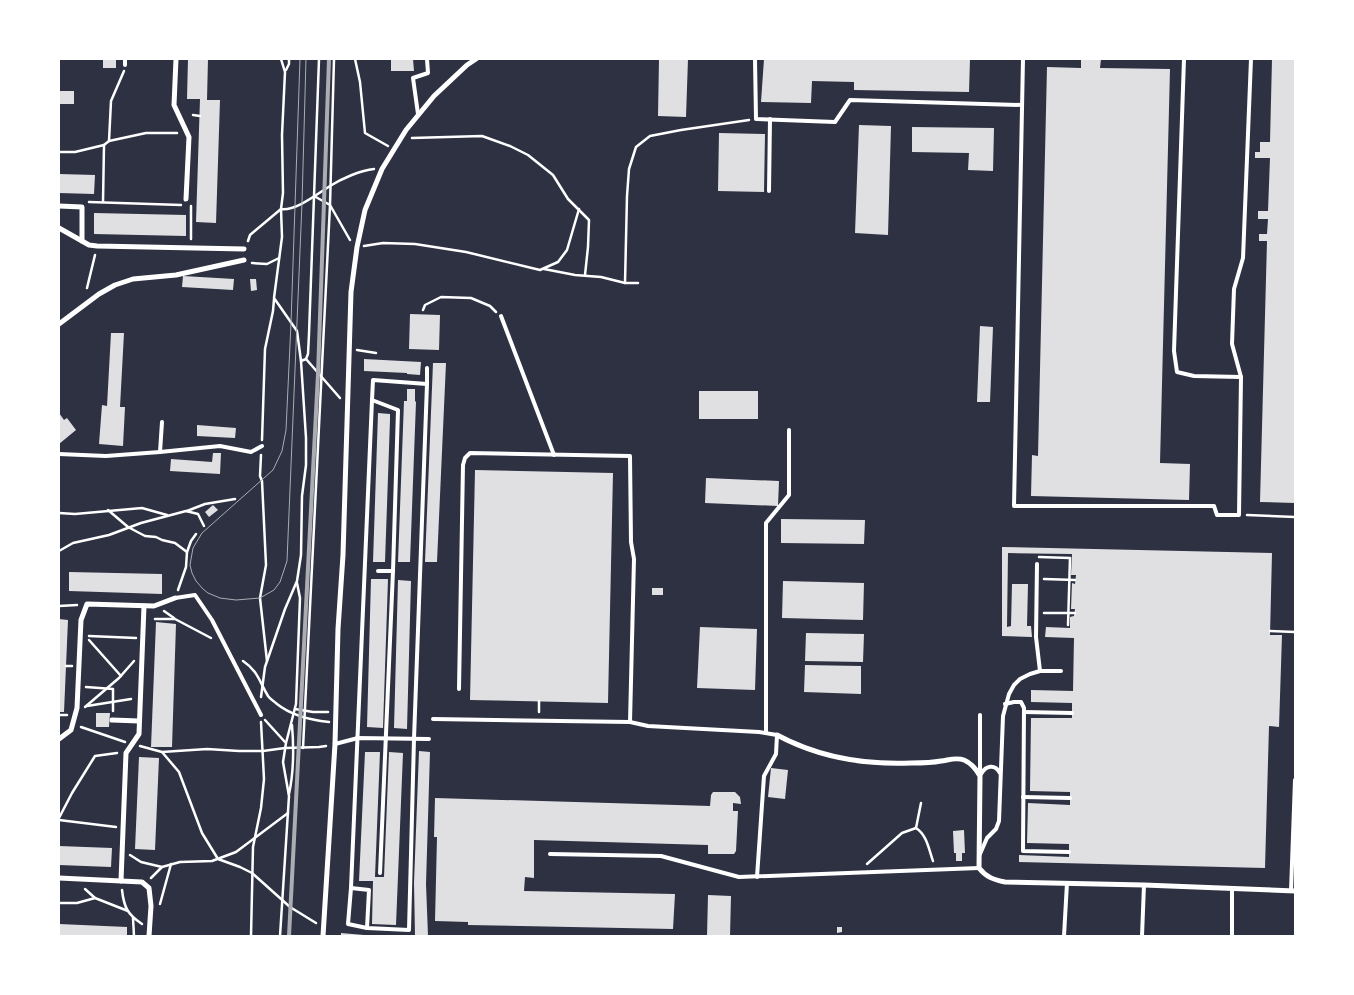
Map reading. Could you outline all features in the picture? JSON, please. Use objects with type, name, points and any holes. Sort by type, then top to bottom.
[{"type":"street","points":[[176,59],[174,105],[189,137],[186,199]]},
{"type":"street","points":[[323,936],[335,744],[338,629],[349,408],[351,292],[357,247],[365,210],[382,168],[418,114],[467,64],[476,59]]},
{"type":"street","points":[[59,206],[82,207],[82,241]]},
{"type":"street","points":[[59,228],[89,245],[97,246],[244,250]]},
{"type":"street","points":[[59,324],[99,294],[115,285],[133,279],[176,275],[244,260]]},
{"type":"street","points":[[59,739],[71,730],[77,708],[81,620],[87,604],[154,606],[175,598]]},
{"type":"street","points":[[121,881],[126,754],[139,734],[144,606]]},
{"type":"street","points":[[112,720],[139,721]]},
{"type":"street","points":[[777,736],[811,750],[854,761],[895,764],[940,761],[954,758],[964,760],[974,767],[980,776],[979,868],[986,876],[995,880],[1005,882],[1293,891]]},
{"type":"street","points":[[59,878],[142,882],[149,888],[151,909],[150,936]]},
{"type":"lane","points":[[125,59],[125,65]]},
{"type":"lane","points":[[418,114],[413,78],[428,73],[427,59]]},
{"type":"lane","points":[[755,59],[756,119],[835,122],[850,100],[1022,105]]},
{"type":"lane","points":[[1023,59],[1014,506],[1214,506],[1217,515],[1239,514],[1241,377],[1232,344],[1232,335],[1234,289],[1243,258],[1251,59]]},
{"type":"lane","points":[[1184,59],[1174,351],[1177,372],[1194,376],[1241,377]]},
{"type":"lane","points":[[769,191],[770,119]]},
{"type":"lane","points":[[501,316],[554,455]]},
{"type":"lane","points":[[427,368],[428,384],[408,930],[367,928],[348,924],[373,380],[428,384]]},
{"type":"lane","points":[[372,400],[398,410],[380,873]]},
{"type":"lane","points":[[160,452],[162,422]]},
{"type":"lane","points":[[766,733],[766,524],[789,495],[789,430]]},
{"type":"lane","points":[[59,454],[106,456],[220,446],[251,452],[262,449]]},
{"type":"lane","points":[[459,689],[463,465],[465,458],[470,453],[630,456],[631,542],[634,559],[630,722]]},
{"type":"lane","points":[[1037,564],[1036,637],[1040,671]]},
{"type":"lane","points":[[378,571],[393,571]]},
{"type":"lane","points":[[175,598],[195,595],[212,620],[261,715]]},
{"type":"lane","points":[[979,856],[987,838],[996,829],[999,821],[1003,716],[1009,694],[1020,679],[1030,674],[1040,671],[1061,671]]},
{"type":"lane","points":[[1005,704],[1021,702],[1024,708],[1023,850],[1069,852]]},
{"type":"lane","points":[[1024,712],[1072,713]]},
{"type":"lane","points":[[980,715],[980,776]]},
{"type":"lane","points":[[433,720],[630,722],[648,726],[759,732],[777,736],[776,754],[764,776],[757,876]]},
{"type":"lane","points":[[335,744],[358,738],[429,739]]},
{"type":"lane","points":[[980,776],[988,766],[999,770],[1001,776]]},
{"type":"lane","points":[[1293,891],[1295,780]]},
{"type":"lane","points":[[1023,797],[1070,798]]},
{"type":"lane","points":[[550,854],[661,856],[739,877],[979,868]]},
{"type":"lane","points":[[1064,936],[1067,883]]},
{"type":"lane","points":[[1142,936],[1144,885]]},
{"type":"lane","points":[[351,888],[369,890],[367,928]]},
{"type":"lane","points":[[1232,888],[1232,936]]},
{"type":"path","points":[[267,662],[260,598],[266,565],[262,481],[260,476],[264,349],[273,310],[282,237],[282,135],[285,72],[281,59]]},
{"type":"path","points":[[285,72],[289,59]]},
{"type":"path","points":[[301,362],[306,359],[308,354],[319,59]]},
{"type":"path","points":[[303,748],[330,205],[334,59]]},
{"type":"path","points":[[355,59],[360,82],[365,133],[394,150]]},
{"type":"path","points":[[109,140],[110,101],[125,70],[125,65]]},
{"type":"path","points":[[193,115],[200,116]]},
{"type":"path","points":[[625,283],[626,196],[629,169],[636,146],[650,136],[756,119]]},
{"type":"path","points":[[59,152],[75,152],[104,145],[109,140],[146,133],[187,133]]},
{"type":"path","points":[[401,139],[482,136],[528,155],[553,175],[568,199],[589,220],[585,275]]},
{"type":"path","points":[[103,202],[104,145]]},
{"type":"path","points":[[244,250],[250,235],[281,209],[286,210],[296,206],[330,186],[366,170],[382,168]]},
{"type":"path","points":[[314,196],[330,205],[349,240],[357,247],[383,243],[415,244],[466,252],[540,270],[558,262],[567,250],[579,208]]},
{"type":"path","points":[[89,202],[182,205]]},
{"type":"path","points":[[191,248],[191,206],[197,207]]},
{"type":"path","points":[[88,288],[97,246]]},
{"type":"path","points":[[244,260],[254,264],[267,264],[279,258]]},
{"type":"path","points":[[543,268],[567,274],[601,276],[625,283],[638,283]]},
{"type":"path","points":[[423,310],[425,305],[441,297],[471,298],[490,306],[501,316]]},
{"type":"path","points":[[261,698],[267,662],[285,609],[297,581],[301,555],[302,496],[306,465],[301,362],[296,331],[274,298]]},
{"type":"path","points":[[350,349],[376,353]]},
{"type":"path","points":[[306,359],[349,408]]},
{"type":"path","points":[[59,551],[73,543],[109,535],[141,523],[205,504],[235,499]]},
{"type":"path","points":[[59,513],[75,514],[142,508],[168,516]]},
{"type":"path","points":[[108,510],[128,528],[145,536],[156,537],[175,543],[187,552]]},
{"type":"path","points":[[186,511],[198,514],[204,526]]},
{"type":"path","points":[[1239,514],[1295,517]]},
{"type":"path","points":[[175,598],[186,567],[187,552],[196,534]]},
{"type":"path","points":[[1037,564],[1037,556],[1070,558],[1068,625]]},
{"type":"path","points":[[1037,579],[1075,580]]},
{"type":"path","points":[[289,796],[283,762],[295,709],[300,598],[297,581]]},
{"type":"path","points":[[59,606],[87,604]]},
{"type":"path","points":[[1036,612],[1075,613]]},
{"type":"path","points":[[155,618],[175,619],[211,638],[229,652]]},
{"type":"path","points":[[1270,631],[1295,632]]},
{"type":"path","points":[[121,676],[85,636],[143,638]]},
{"type":"path","points":[[75,715],[121,676],[142,652]]},
{"type":"path","points":[[231,657],[239,658],[252,668],[270,698],[284,709],[304,718],[335,722]]},
{"type":"path","points":[[78,687],[113,689],[112,720]]},
{"type":"path","points":[[86,706],[140,700]]},
{"type":"path","points":[[295,709],[336,712]]},
{"type":"path","points":[[261,715],[286,743]]},
{"type":"path","points":[[251,936],[253,847],[261,808],[264,779],[261,715]]},
{"type":"path","points":[[280,936],[294,748],[292,722]]},
{"type":"path","points":[[73,724],[162,752],[207,749],[263,750],[319,747],[335,744]]},
{"type":"path","points":[[162,752],[179,772],[202,833],[218,859],[240,867],[252,874],[300,913],[324,928]]},
{"type":"path","points":[[123,828],[59,819],[72,793],[95,756],[112,753],[126,754]]},
{"type":"path","points":[[916,828],[922,804]]},
{"type":"path","points":[[145,885],[162,867],[180,862],[212,862],[236,852],[288,813]]},
{"type":"path","points":[[916,828],[926,841],[935,870]]},
{"type":"path","points":[[858,873],[902,833],[916,828]]},
{"type":"path","points":[[122,849],[141,862],[162,867]]},
{"type":"path","points":[[151,909],[160,904],[171,864]]},
{"type":"path","points":[[75,879],[95,898],[128,912]]},
{"type":"path","points":[[121,881],[124,905],[128,912],[150,929]]},
{"type":"path","points":[[59,902],[78,903],[95,898]]},
{"type":"path","points":[[133,917],[134,936]]},
{"type":"building","points":[[103,59],[116,59],[116,68],[103,68]]},
{"type":"building","points":[[188,59],[208,59],[207,100],[220,100],[216,223],[196,222],[200,99],[187,99]]},
{"type":"building","points":[[391,59],[413,59],[414,71],[391,71]]},
{"type":"building","points":[[659,59],[688,59],[686,117],[658,116]]},
{"type":"building","points":[[764,59],[970,59],[969,92],[854,90],[854,82],[812,81],[811,103],[761,102]]},
{"type":"building","points":[[1081,59],[1101,59],[1100,68],[1170,69],[1160,463],[1190,464],[1189,500],[1031,496],[1032,455],[1038,456],[1047,67],[1081,68]]},
{"type":"building","points":[[1272,59],[1295,59],[1295,503],[1260,502],[1267,241],[1259,241],[1259,234],[1267,234],[1268,219],[1258,219],[1258,211],[1268,211],[1270,158],[1255,158],[1255,152],[1260,152],[1260,142],[1270,142]]},
{"type":"building","points":[[59,91],[74,91],[74,104],[59,104]]},
{"type":"building","points":[[859,125],[891,126],[888,235],[855,233]]},
{"type":"building","points":[[912,127],[994,128],[993,171],[968,170],[969,153],[912,152]]},
{"type":"building","points":[[719,133],[765,134],[764,192],[718,191]]},
{"type":"building","points":[[59,174],[95,175],[94,194],[59,193]]},
{"type":"building","points":[[94,213],[186,215],[186,236],[94,234]]},
{"type":"building","points":[[183,276],[234,279],[233,290],[182,287]]},
{"type":"building","points":[[250,279],[256,279],[257,290],[251,291]]},
{"type":"building","points":[[410,314],[440,315],[439,350],[409,349]]},
{"type":"building","points":[[980,326],[993,327],[990,402],[977,402]]},
{"type":"building","points":[[111,333],[124,333],[120,407],[125,407],[123,446],[99,444],[102,405],[107,406]]},
{"type":"building","points":[[364,359],[421,362],[420,375],[364,371]]},
{"type":"building","points":[[433,363],[446,363],[437,562],[425,562]]},
{"type":"building","points":[[407,389],[415,389],[416,402],[410,562],[398,562],[404,401],[407,401]]},
{"type":"building","points":[[699,391],[758,391],[758,419],[699,419]]},
{"type":"building","points":[[59,413],[64,420],[67,418],[76,430],[59,444]]},
{"type":"building","points":[[378,413],[390,414],[385,562],[373,562]]},
{"type":"building","points":[[197,425],[236,428],[235,438],[197,436]]},
{"type":"building","points":[[213,453],[221,453],[220,474],[170,471],[171,459],[212,462]]},
{"type":"building","points":[[475,470],[613,473],[608,703],[470,700]]},
{"type":"building","points":[[706,478],[779,481],[778,506],[705,503]]},
{"type":"building","points":[[213,505],[218,510],[209,517],[205,512]]},
{"type":"building","points":[[781,519],[865,520],[864,544],[781,543]]},
{"type":"building","points":[[1002,547],[1272,553],[1270,635],[1282,635],[1279,727],[1269,726],[1265,868],[1019,862],[1019,855],[1069,857],[1069,844],[1027,843],[1028,803],[1070,805],[1070,792],[1030,791],[1031,718],[1072,718],[1072,703],[1031,702],[1031,690],[1073,691],[1074,638],[1045,637],[1046,627],[1070,628],[1070,617],[1074,616],[1075,609],[1071,609],[1072,583],[1075,584],[1076,575],[1071,575],[1072,554],[1008,553],[1007,627],[1011,626],[1012,584],[1028,584],[1027,626],[1031,626],[1032,637],[1002,636]]},
{"type":"building","points":[[69,572],[162,574],[162,594],[69,591]]},
{"type":"building","points":[[371,579],[388,579],[383,728],[367,727]]},
{"type":"building","points":[[398,580],[411,581],[407,729],[394,728]]},
{"type":"building","points":[[783,581],[864,583],[863,620],[782,618]]},
{"type":"building","points":[[652,588],[663,588],[663,595],[652,595]]},
{"type":"building","points":[[59,619],[68,620],[64,712],[59,712]]},
{"type":"building","points":[[156,622],[176,624],[172,747],[151,747]]},
{"type":"building","points":[[700,627],[757,629],[755,690],[697,688]]},
{"type":"building","points":[[806,633],[864,634],[863,662],[805,661]]},
{"type":"building","points":[[805,665],[861,666],[861,694],[804,692]]},
{"type":"building","points":[[96,713],[110,713],[109,727],[96,727]]},
{"type":"building","points":[[419,751],[430,752],[426,884],[428,936],[415,936],[414,883]]},
{"type":"building","points":[[365,752],[380,752],[375,877],[384,877],[389,752],[403,753],[396,925],[372,924],[373,881],[359,881]]},
{"type":"building","points":[[139,757],[159,758],[155,850],[135,849]]},
{"type":"building","points":[[771,768],[788,770],[785,799],[768,797]]},
{"type":"building","points":[[713,792],[735,792],[740,797],[741,804],[733,803],[733,811],[738,811],[736,851],[734,854],[708,854],[708,845],[534,840],[534,878],[525,877],[524,891],[675,894],[673,929],[468,925],[468,922],[435,921],[437,837],[434,837],[435,798],[710,806]]},
{"type":"building","points":[[964,830],[965,853],[962,853],[962,861],[956,861],[953,831]]},
{"type":"building","points":[[59,846],[112,848],[111,867],[59,865]]},
{"type":"building","points":[[708,895],[731,896],[730,936],[707,936]]},
{"type":"building","points":[[59,924],[127,927],[127,936],[59,936]]},
{"type":"building","points":[[837,927],[842,927],[842,932],[837,933]]},
{"type":"building","points":[[341,933],[364,935],[364,936],[341,936]]},
{"type":"tram line","points":[[300,59],[286,430],[282,451],[273,470],[202,533],[193,548],[190,565],[196,581],[208,593],[220,598],[236,600],[260,598],[274,590],[280,582],[287,561],[306,59]]},
{"type":"railway","points":[[289,936],[318,374],[329,59]]}]
